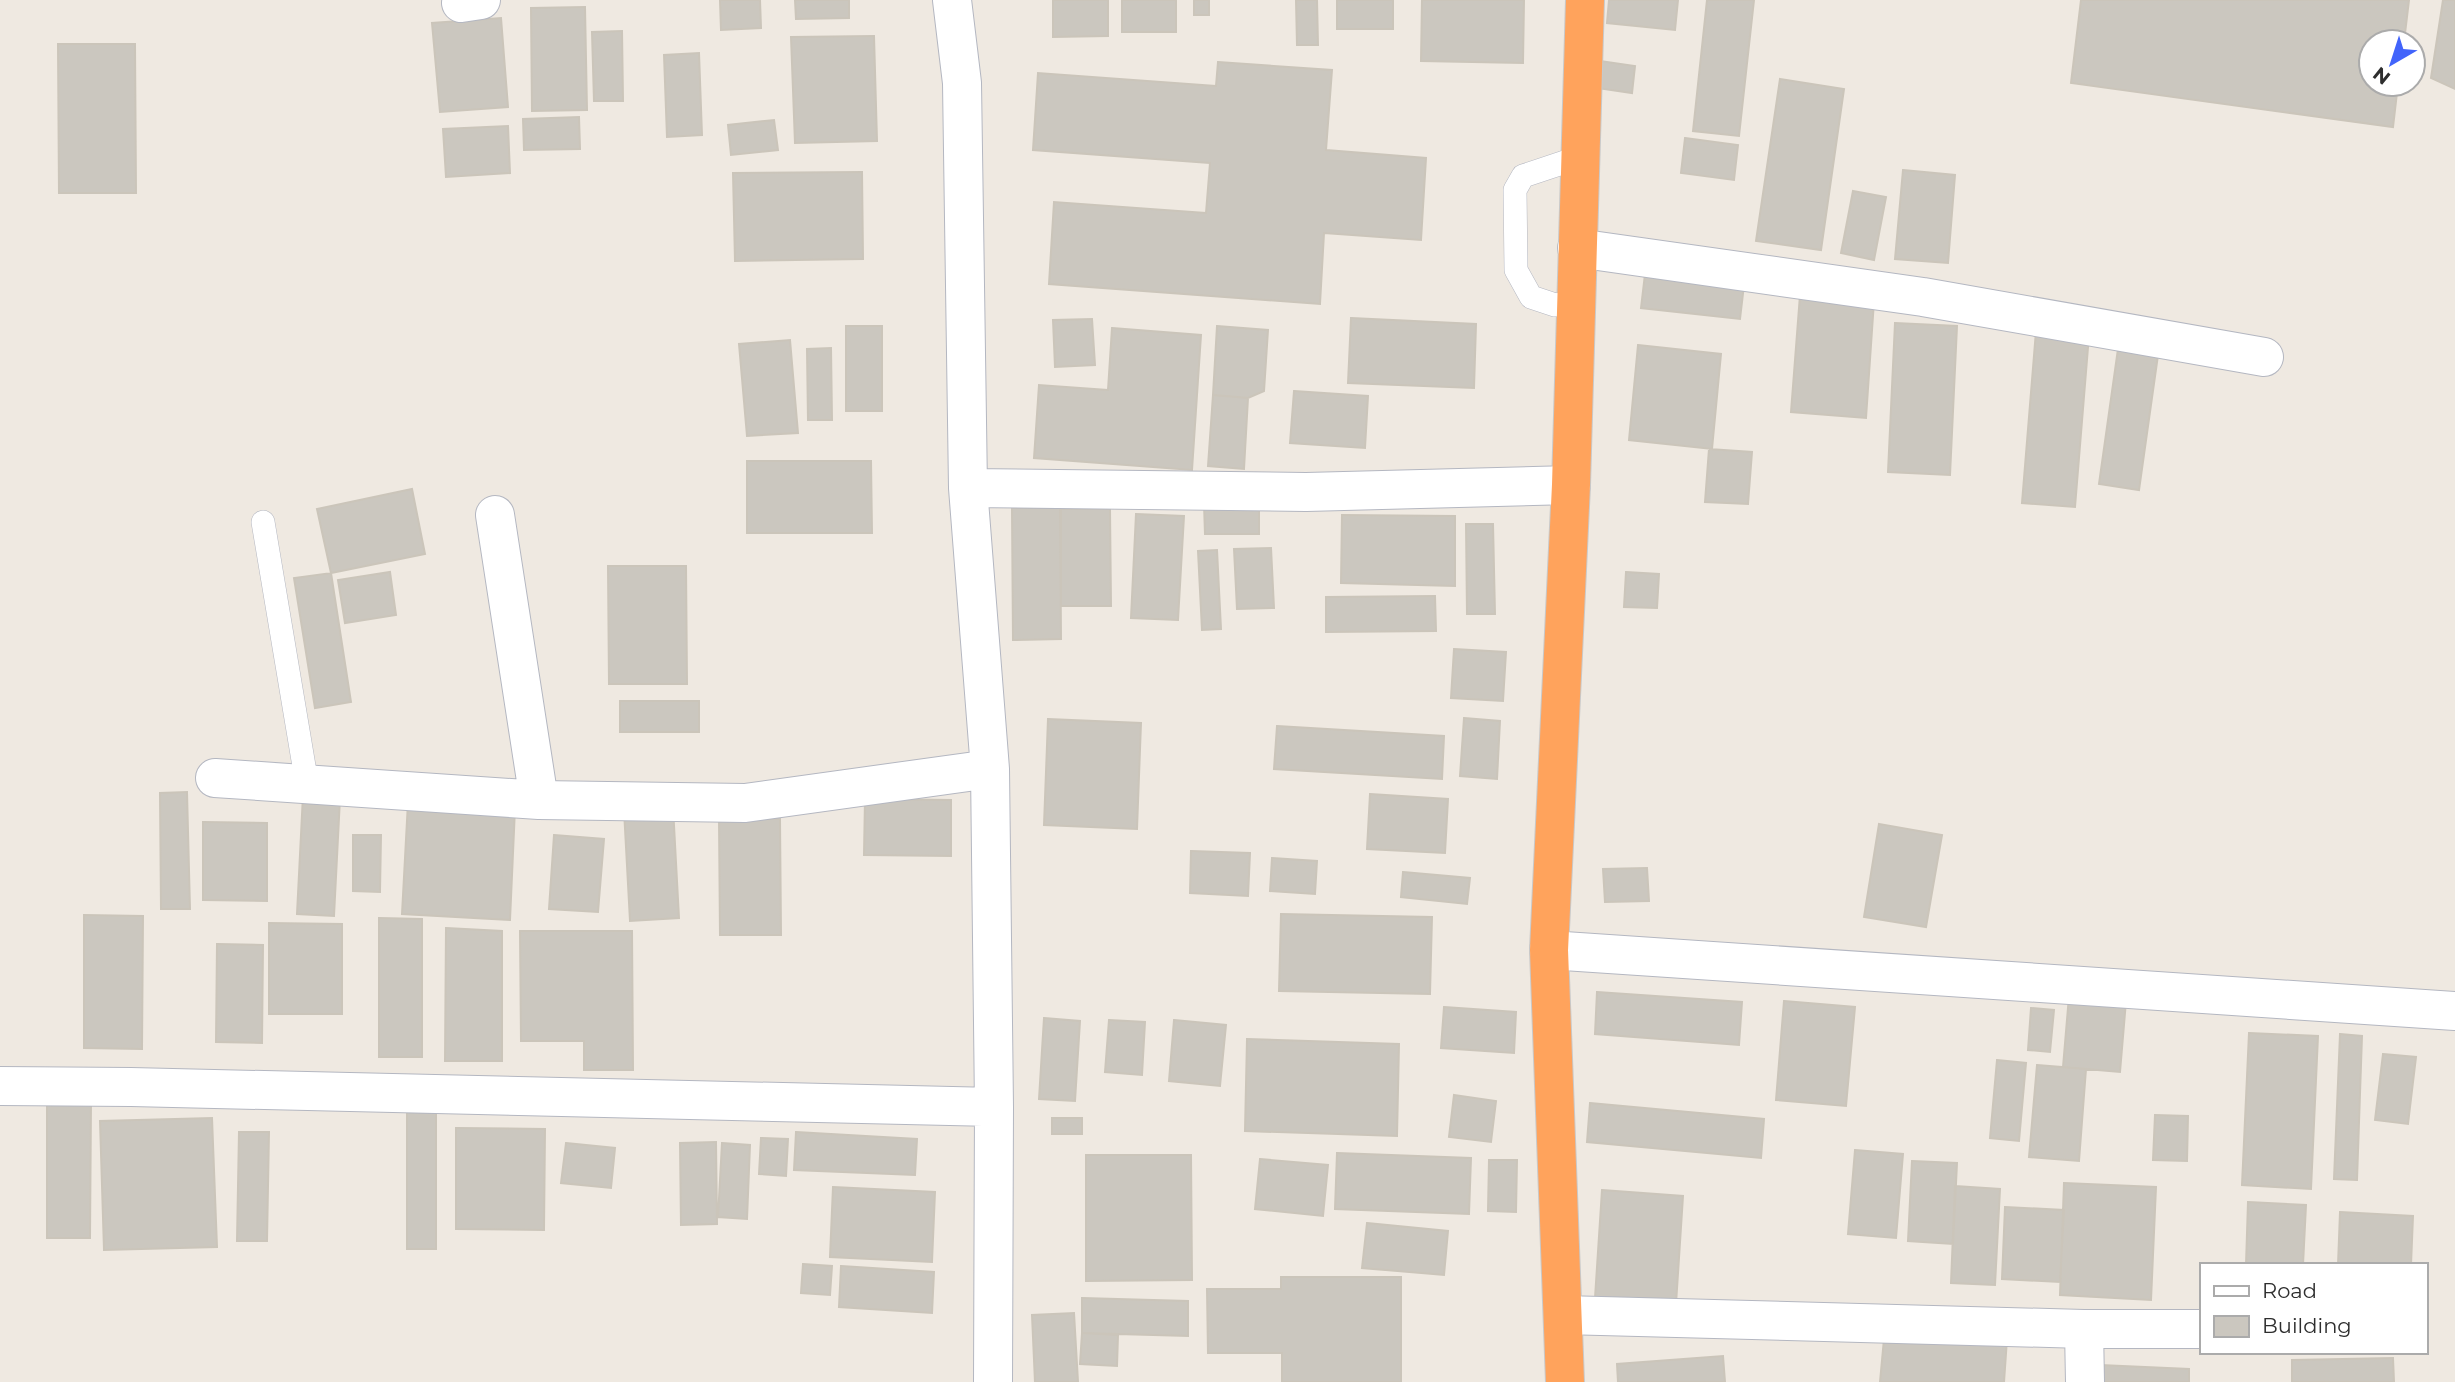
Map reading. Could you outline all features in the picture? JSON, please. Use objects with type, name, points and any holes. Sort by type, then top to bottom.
[{"type":"highway","points":[[1565,1382],[1549,950],[1572,485],[1575,302],[1586,0]]},
{"type":"street","points":[[952,0],[962,83],[968,488],[990,769],[994,1107],[993,1382]]},
{"type":"street","points":[[1577,248],[1923,297],[2264,357]]},
{"type":"street","points":[[968,488],[1306,492],[1572,485]]},
{"type":"street","points":[[495,515],[539,800]]},
{"type":"street","points":[[215,778],[539,800],[745,803],[990,769]]},
{"type":"street","points":[[1549,950],[2455,1011]]},
{"type":"street","points":[[0,1086],[994,1107]]},
{"type":"street","points":[[1563,1315],[2084,1329],[2200,1329]]},
{"type":"street","points":[[2084,1329],[2085,1382]]},
{"type":"lane","points":[[1575,302],[1555,305],[1531,297],[1516,270],[1515,190],[1523,176],[1580,157]]},
{"type":"lane","points":[[263,522],[307,784]]},
{"type":"building","points":[[720,0],[760,0],[761,28],[721,30]]},
{"type":"building","points":[[795,0],[849,0],[849,18],[796,19]]},
{"type":"building","points":[[1053,0],[1108,0],[1108,36],[1053,37]]},
{"type":"building","points":[[1122,0],[1176,0],[1176,32],[1122,32]]},
{"type":"building","points":[[1194,0],[1209,0],[1209,15],[1194,15]]},
{"type":"building","points":[[1296,0],[1317,0],[1318,45],[1297,45]]},
{"type":"building","points":[[1337,0],[1393,0],[1393,29],[1337,29]]},
{"type":"building","points":[[1422,0],[1524,0],[1523,63],[1421,61]]},
{"type":"building","points":[[1609,0],[1678,0],[1675,30],[1607,23]]},
{"type":"building","points":[[1707,0],[1754,0],[1739,136],[1693,131]]},
{"type":"building","points":[[2081,0],[2409,0],[2406,28],[2357,28],[2357,98],[2396,98],[2393,127],[2071,83]]},
{"type":"building","points":[[2443,0],[2455,0],[2455,89],[2431,78]]},
{"type":"building","points":[[585,7],[587,110],[532,111],[531,8]]},
{"type":"building","points":[[501,18],[508,107],[440,112],[432,23]]},
{"type":"building","points":[[622,31],[623,101],[594,101],[592,32]]},
{"type":"building","points":[[874,36],[877,141],[795,143],[791,37]]},
{"type":"building","points":[[58,44],[135,44],[136,193],[59,193]]},
{"type":"building","points":[[699,53],[702,135],[667,137],[664,55]]},
{"type":"building","points":[[1600,61],[1635,66],[1632,93],[1597,88]]},
{"type":"building","points":[[1218,62],[1332,70],[1326,150],[1426,158],[1421,240],[1324,233],[1320,304],[1049,284],[1054,202],[1206,213],[1210,163],[1033,150],[1038,73],[1216,86]]},
{"type":"building","points":[[1780,79],[1844,89],[1821,250],[1756,241]]},
{"type":"building","points":[[579,117],[580,149],[524,150],[523,119]]},
{"type":"building","points":[[774,120],[778,150],[731,155],[728,125]]},
{"type":"building","points":[[508,126],[510,173],[446,177],[443,129]]},
{"type":"building","points":[[1685,138],[1738,145],[1734,180],[1681,173]]},
{"type":"building","points":[[1903,170],[1955,175],[1948,263],[1895,259]]},
{"type":"building","points":[[862,172],[863,259],[735,261],[733,173]]},
{"type":"building","points":[[1853,191],[1886,197],[1874,260],[1841,253]]},
{"type":"building","points":[[1645,274],[1744,285],[1740,319],[1641,308]]},
{"type":"building","points":[[1800,295],[1874,301],[1866,418],[1791,412]]},
{"type":"building","points":[[1351,318],[1476,324],[1474,388],[1348,383]]},
{"type":"building","points":[[1092,319],[1095,365],[1055,367],[1053,320]]},
{"type":"building","points":[[1895,323],[1957,326],[1950,475],[1888,472]]},
{"type":"building","points":[[846,326],[882,326],[882,411],[846,411]]},
{"type":"building","points":[[1217,326],[1268,330],[1264,391],[1248,398],[1213,395]]},
{"type":"building","points":[[1112,328],[1201,335],[1192,470],[1034,458],[1039,385],[1108,390]]},
{"type":"building","points":[[2036,331],[2089,335],[2075,507],[2022,503]]},
{"type":"building","points":[[790,340],[798,433],[747,436],[739,344]]},
{"type":"building","points":[[1638,345],[1721,354],[1712,449],[1629,440]]},
{"type":"building","points":[[831,348],[832,420],[808,420],[807,349]]},
{"type":"building","points":[[2118,349],[2158,355],[2139,490],[2099,484]]},
{"type":"building","points":[[1294,391],[1368,396],[1365,448],[1290,443]]},
{"type":"building","points":[[1213,395],[1248,398],[1244,469],[1208,466]]},
{"type":"building","points":[[1709,449],[1752,452],[1748,504],[1705,502]]},
{"type":"building","points":[[747,461],[871,461],[872,533],[747,533]]},
{"type":"building","points":[[412,489],[425,554],[331,573],[317,509]]},
{"type":"building","points":[[1259,503],[1259,534],[1205,534],[1204,504]]},
{"type":"building","points":[[1012,508],[1060,508],[1061,639],[1013,640]]},
{"type":"building","points":[[1061,509],[1110,509],[1111,606],[1061,606]]},
{"type":"building","points":[[1136,514],[1184,516],[1178,620],[1131,618]]},
{"type":"building","points":[[1342,515],[1455,516],[1455,586],[1341,583]]},
{"type":"building","points":[[1466,524],[1493,524],[1495,614],[1467,614]]},
{"type":"building","points":[[1271,548],[1274,608],[1237,609],[1234,549]]},
{"type":"building","points":[[1217,550],[1221,629],[1202,630],[1198,551]]},
{"type":"building","points":[[608,566],[686,566],[687,684],[609,684]]},
{"type":"building","points":[[390,572],[396,615],[345,623],[338,580]]},
{"type":"building","points":[[1626,572],[1659,574],[1657,608],[1624,607]]},
{"type":"building","points":[[331,573],[351,702],[315,708],[294,578]]},
{"type":"building","points":[[1435,596],[1436,631],[1326,632],[1326,597]]},
{"type":"building","points":[[1454,649],[1506,652],[1503,701],[1451,698]]},
{"type":"building","points":[[620,701],[699,701],[699,732],[620,732]]},
{"type":"building","points":[[1464,718],[1500,721],[1497,779],[1460,776]]},
{"type":"building","points":[[1048,719],[1141,723],[1137,829],[1044,825]]},
{"type":"building","points":[[1277,726],[1444,736],[1442,779],[1274,769]]},
{"type":"building","points":[[187,792],[190,909],[161,909],[160,793]]},
{"type":"building","points":[[1370,794],[1448,799],[1445,853],[1367,849]]},
{"type":"building","points":[[303,795],[340,798],[334,916],[297,914]]},
{"type":"building","points":[[865,799],[951,800],[951,856],[864,855]]},
{"type":"building","points":[[408,802],[515,808],[510,920],[402,914]]},
{"type":"building","points":[[673,807],[679,918],[630,921],[624,810]]},
{"type":"building","points":[[719,819],[780,819],[781,935],[720,935]]},
{"type":"building","points":[[203,822],[267,823],[267,901],[203,900]]},
{"type":"building","points":[[1879,824],[1942,835],[1926,927],[1864,917]]},
{"type":"building","points":[[353,835],[381,835],[380,892],[353,891]]},
{"type":"building","points":[[554,835],[604,839],[598,912],[549,909]]},
{"type":"building","points":[[1191,851],[1250,853],[1248,896],[1190,893]]},
{"type":"building","points":[[1272,858],[1317,861],[1315,894],[1270,891]]},
{"type":"building","points":[[1647,868],[1649,901],[1605,902],[1603,869]]},
{"type":"building","points":[[1403,872],[1470,878],[1467,904],[1401,897]]},
{"type":"building","points":[[1281,914],[1432,917],[1430,994],[1279,991]]},
{"type":"building","points":[[84,915],[143,916],[142,1049],[84,1048]]},
{"type":"building","points":[[379,918],[422,919],[422,1057],[379,1057]]},
{"type":"building","points":[[269,923],[342,924],[342,1014],[269,1014]]},
{"type":"building","points":[[446,928],[502,931],[502,1061],[445,1061]]},
{"type":"building","points":[[520,931],[632,931],[633,1070],[584,1070],[584,1041],[521,1041]]},
{"type":"building","points":[[217,944],[263,945],[262,1043],[216,1042]]},
{"type":"building","points":[[1597,992],[1742,1002],[1739,1045],[1595,1034]]},
{"type":"building","points":[[2069,996],[2126,1001],[2120,1072],[2063,1067]]},
{"type":"building","points":[[1784,1001],[1855,1007],[1846,1106],[1776,1100]]},
{"type":"building","points":[[1444,1007],[1516,1012],[1514,1053],[1441,1048]]},
{"type":"building","points":[[2031,1008],[2054,1010],[2050,1052],[2028,1050]]},
{"type":"building","points":[[1044,1018],[1080,1021],[1075,1101],[1039,1099]]},
{"type":"building","points":[[1109,1020],[1145,1022],[1142,1075],[1105,1072]]},
{"type":"building","points":[[1174,1020],[1226,1025],[1220,1086],[1169,1081]]},
{"type":"building","points":[[2249,1033],[2318,1036],[2311,1189],[2242,1185]]},
{"type":"building","points":[[2340,1034],[2362,1036],[2357,1180],[2334,1179]]},
{"type":"building","points":[[1247,1039],[1399,1044],[1397,1136],[1245,1131]]},
{"type":"building","points":[[2383,1054],[2416,1057],[2408,1124],[2375,1120]]},
{"type":"building","points":[[1997,1060],[2026,1063],[2019,1141],[1990,1138]]},
{"type":"building","points":[[2037,1065],[2086,1069],[2079,1161],[2029,1157]]},
{"type":"building","points":[[1454,1095],[1496,1101],[1491,1142],[1449,1137]]},
{"type":"building","points":[[47,1100],[91,1101],[90,1238],[47,1238]]},
{"type":"building","points":[[1590,1103],[1764,1119],[1761,1158],[1587,1142]]},
{"type":"building","points":[[407,1105],[436,1105],[436,1249],[407,1249]]},
{"type":"building","points":[[2155,1115],[2188,1116],[2187,1161],[2153,1160]]},
{"type":"building","points":[[212,1118],[217,1247],[104,1250],[100,1121]]},
{"type":"building","points":[[1052,1118],[1082,1118],[1082,1134],[1052,1134]]},
{"type":"building","points":[[456,1128],[545,1129],[544,1230],[456,1229]]},
{"type":"building","points":[[239,1132],[269,1132],[267,1241],[237,1241]]},
{"type":"building","points":[[796,1132],[917,1139],[915,1175],[794,1170]]},
{"type":"building","points":[[761,1138],[788,1139],[786,1176],[759,1174]]},
{"type":"building","points":[[716,1142],[717,1224],[681,1225],[680,1143]]},
{"type":"building","points":[[566,1143],[615,1148],[611,1188],[561,1183]]},
{"type":"building","points":[[722,1143],[750,1145],[747,1219],[718,1217]]},
{"type":"building","points":[[1855,1150],[1903,1154],[1896,1238],[1848,1234]]},
{"type":"building","points":[[1337,1153],[1471,1158],[1469,1214],[1335,1209]]},
{"type":"building","points":[[1086,1155],[1191,1155],[1192,1280],[1086,1281]]},
{"type":"building","points":[[1260,1159],[1328,1165],[1323,1216],[1255,1209]]},
{"type":"building","points":[[1489,1160],[1517,1160],[1516,1212],[1488,1211]]},
{"type":"building","points":[[1912,1161],[1957,1163],[1953,1244],[1908,1241]]},
{"type":"building","points":[[2064,1183],[2156,1187],[2151,1300],[2060,1295]]},
{"type":"building","points":[[1955,1186],[2000,1189],[1995,1285],[1951,1283]]},
{"type":"building","points":[[833,1187],[935,1192],[932,1262],[830,1257]]},
{"type":"building","points":[[1602,1190],[1683,1196],[1676,1304],[1595,1298]]},
{"type":"building","points":[[2248,1202],[2306,1205],[2303,1263],[2246,1263]]},
{"type":"building","points":[[2005,1207],[2064,1210],[2060,1282],[2002,1279]]},
{"type":"building","points":[[2340,1212],[2413,1216],[2411,1263],[2338,1263]]},
{"type":"building","points":[[1367,1223],[1448,1231],[1444,1275],[1362,1268]]},
{"type":"building","points":[[803,1264],[832,1266],[830,1295],[801,1293]]},
{"type":"building","points":[[841,1266],[934,1272],[932,1313],[839,1307]]},
{"type":"building","points":[[1281,1277],[1401,1277],[1401,1382],[1282,1382],[1282,1353],[1208,1353],[1207,1289],[1281,1289]]},
{"type":"building","points":[[1082,1298],[1188,1301],[1188,1336],[1082,1333]]},
{"type":"building","points":[[1074,1313],[1078,1382],[1035,1382],[1032,1315]]},
{"type":"building","points":[[1885,1328],[2007,1339],[2004,1382],[1880,1382]]},
{"type":"building","points":[[1082,1333],[1118,1335],[1117,1366],[1080,1364]]},
{"type":"building","points":[[1723,1356],[1725,1382],[1618,1382],[1617,1364]]},
{"type":"building","points":[[2393,1358],[2394,1382],[2292,1382],[2292,1360]]},
{"type":"building","points":[[2100,1365],[2189,1369],[2189,1382],[2099,1382]]}]
